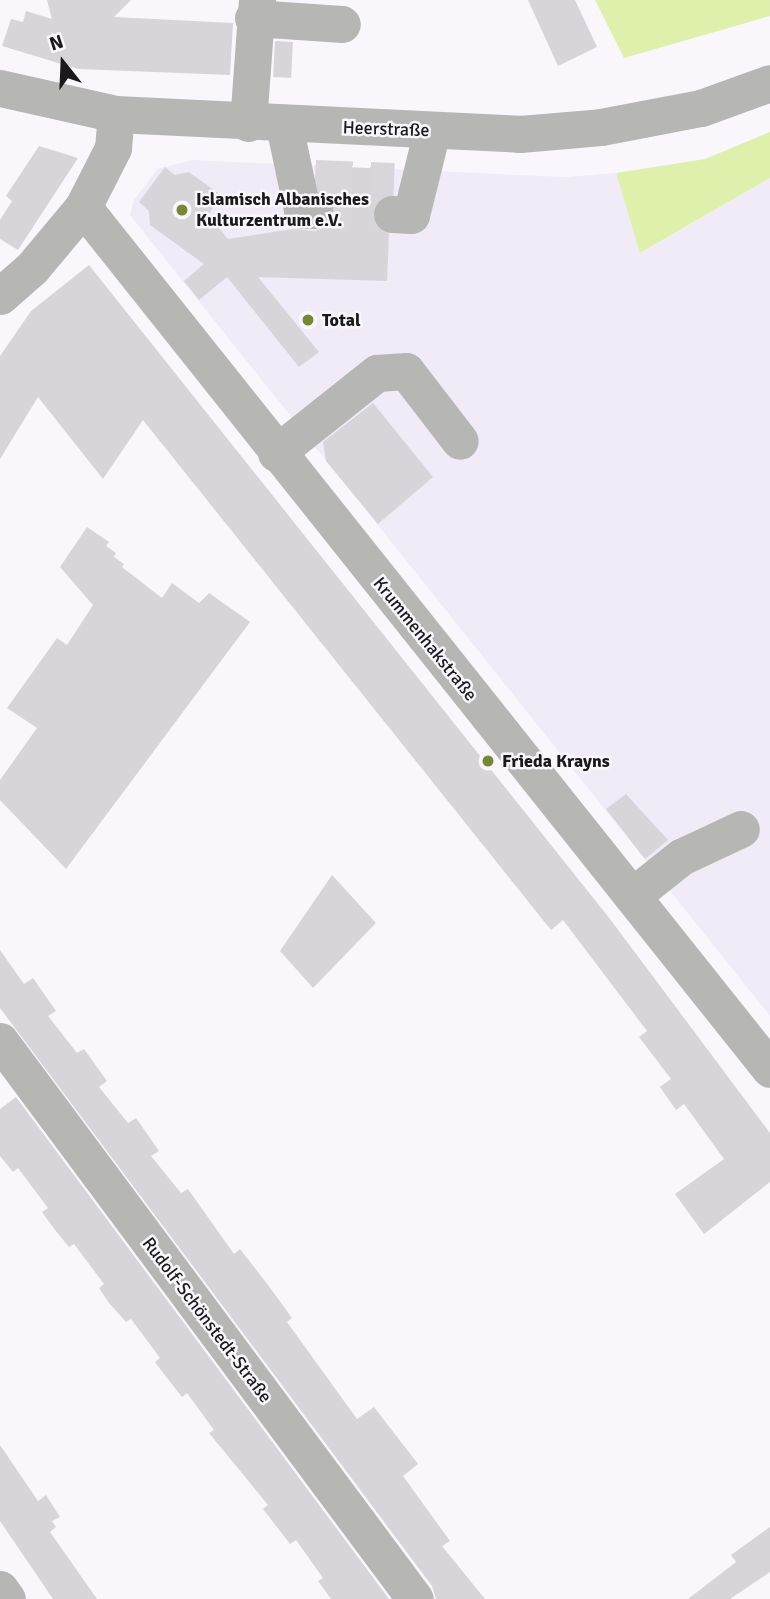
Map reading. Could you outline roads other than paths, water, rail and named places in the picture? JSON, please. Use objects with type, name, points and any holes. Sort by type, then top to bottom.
[{"type":"street","points":[[308,189],[266,124],[255,9],[342,24]]},
{"type":"street","name":"Heerstraße","points":[[0,88],[116,114],[266,124],[520,134],[601,127],[701,108],[770,83]]},
{"type":"street","points":[[0,296],[32,268],[83,207],[113,148],[116,114]]},
{"type":"street","points":[[402,192],[432,131]]},
{"type":"street","name":"Krummenhakstraße","points":[[83,207],[276,453],[770,1069]]},
{"type":"street","points":[[276,453],[377,373],[406,371],[460,441]]},
{"type":"street","points":[[632,896],[681,857],[741,829]]},
{"type":"street","name":"Rudolf-Schönstedt-Straße","points":[[0,1041],[415,1599]]},
{"type":"street","points":[[0,1589],[7,1599]]},
{"type":"tunnel","points":[[315,178],[394,181]]},
{"type":"tunnel","points":[[314,210],[392,214]]},
{"type":"place","name":"Islamisch Albanisches Kulturzentrum e.V.","points":[[182,210]]},
{"type":"place","name":"Total","points":[[308,320]]},
{"type":"place","name":"Frieda Krayns","points":[[488,761]]}]
